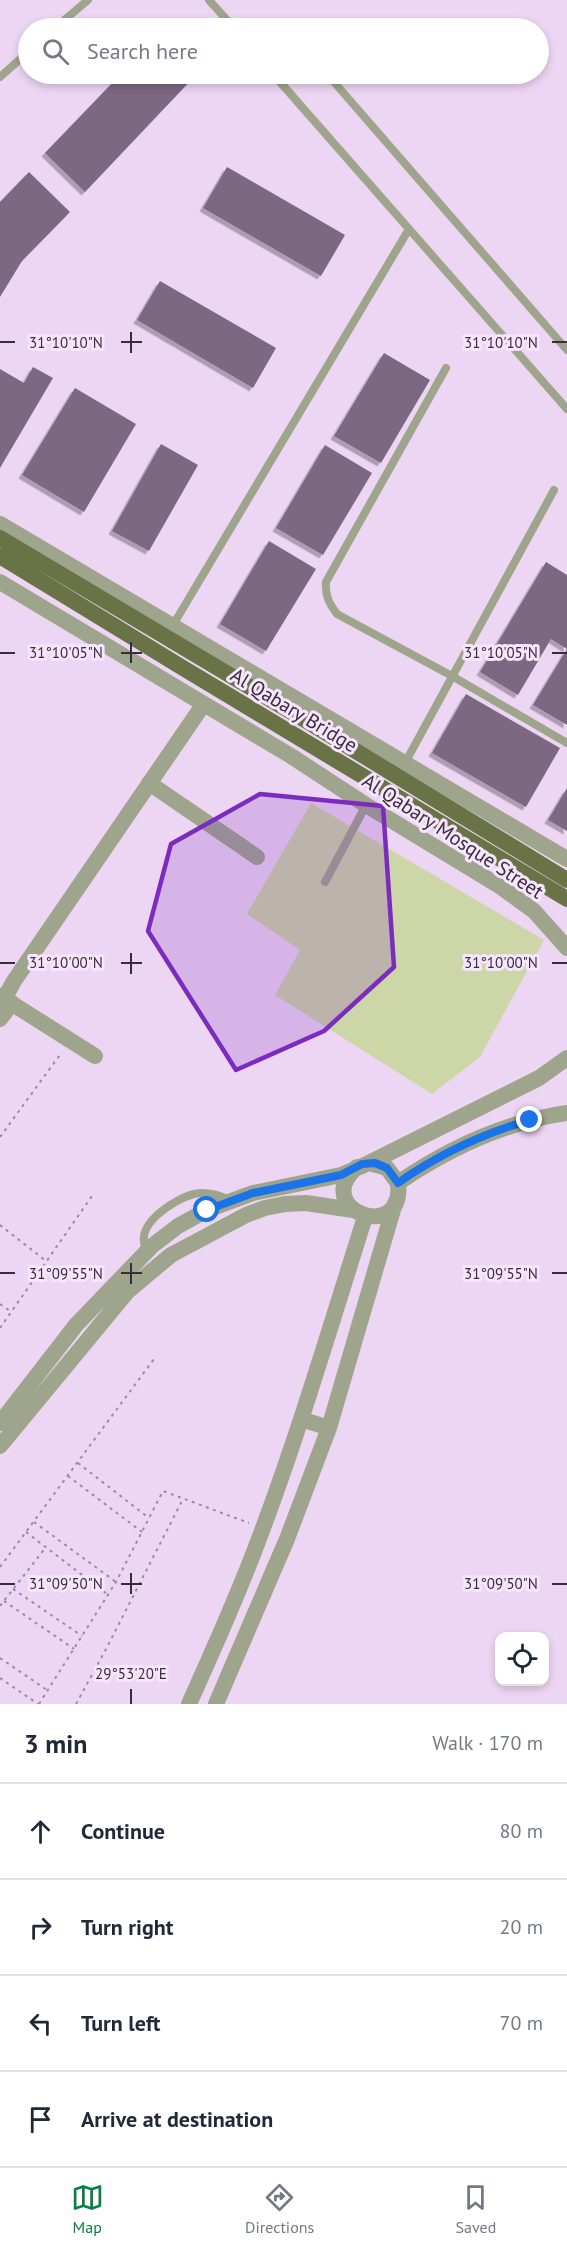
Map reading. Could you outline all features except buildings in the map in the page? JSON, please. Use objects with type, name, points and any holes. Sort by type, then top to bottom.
[{"type":"main road","name":"Al Qabary Bridge","points":[[0,538],[567,880]]},
{"type":"main road","name":"Al Qabary Bridge","points":[[0,556],[183,669],[567,899]]},
{"type":"street","name":"Al Qabary Mosque Street","points":[[0,524],[567,859]]},
{"type":"street","name":"Al Qabary Mosque Street","points":[[0,582],[291,756],[518,898],[549,926],[567,948]]},
{"type":"street","points":[[0,1019],[5,999],[14,981],[203,705]]},
{"type":"street","points":[[150,783],[257,857]]},
{"type":"street","points":[[0,971],[14,981]]},
{"type":"street","points":[[5,999],[94,1056]]},
{"type":"street","points":[[2,1434],[76,1324],[148,1251],[178,1226],[231,1201],[269,1189],[341,1175],[539,1078],[567,1058]]},
{"type":"street","points":[[398,1183],[439,1156],[483,1136],[530,1120],[567,1113]]},
{"type":"street","points":[[216,1704],[287,1539],[329,1428],[398,1197],[398,1183],[387,1168],[363,1165],[346,1180],[345,1196],[359,1213]]},
{"type":"street","points":[[2,1434],[128,1291],[171,1255],[246,1215],[265,1208],[306,1203],[380,1216],[395,1203]]},
{"type":"street","points":[[189,1704],[263,1528],[301,1419],[359,1213]]},
{"type":"street","points":[[301,1419],[329,1428]]},
{"type":"lane","points":[[67,18],[88,0]]},
{"type":"lane","points":[[209,0],[225,18]]},
{"type":"lane","points":[[0,77],[18,61]]},
{"type":"lane","points":[[282,84],[567,410]]},
{"type":"lane","points":[[336,84],[567,350]]},
{"type":"lane","points":[[172,625],[409,229]]},
{"type":"lane","points":[[446,368],[326,582],[326,594],[337,614],[453,676],[567,743]]},
{"type":"lane","points":[[405,764],[554,490]]},
{"type":"lane","points":[[325,882],[366,805]]},
{"type":"path","points":[[0,1137],[71,1040]]},
{"type":"path","points":[[0,1328],[92,1196]]},
{"type":"path","points":[[0,1225],[46,1261]]},
{"type":"path","points":[[0,1304],[11,1312]]},
{"type":"path","points":[[0,1567],[154,1359]]},
{"type":"path","points":[[77,1463],[149,1518]]},
{"type":"path","points":[[68,1476],[142,1532]]},
{"type":"path","points":[[0,1678],[39,1704],[116,1582],[163,1491],[263,1528]]},
{"type":"path","points":[[76,1704],[183,1498]]},
{"type":"path","points":[[33,1522],[116,1582]]},
{"type":"path","points":[[26,1532],[108,1595]]},
{"type":"path","points":[[0,1606],[46,1547]]},
{"type":"path","points":[[13,1589],[82,1636]]},
{"type":"path","points":[[4,1601],[74,1649]]},
{"type":"path","points":[[0,1658],[48,1691]]},
{"type":"path","points":[[43,1699],[45,1704]]},
{"type":"highlighted area","points":[[260,794],[383,806],[394,967],[324,1031],[236,1070],[148,931],[171,844]]},
{"type":"green space","points":[[311,803],[544,940],[480,1057],[432,1094],[275,995],[300,950],[247,914]]},
{"type":"route","points":[[207,1210],[253,1193],[341,1175],[362,1164],[369,1163],[387,1168],[398,1183],[439,1156],[461,1145],[530,1120]]}]
